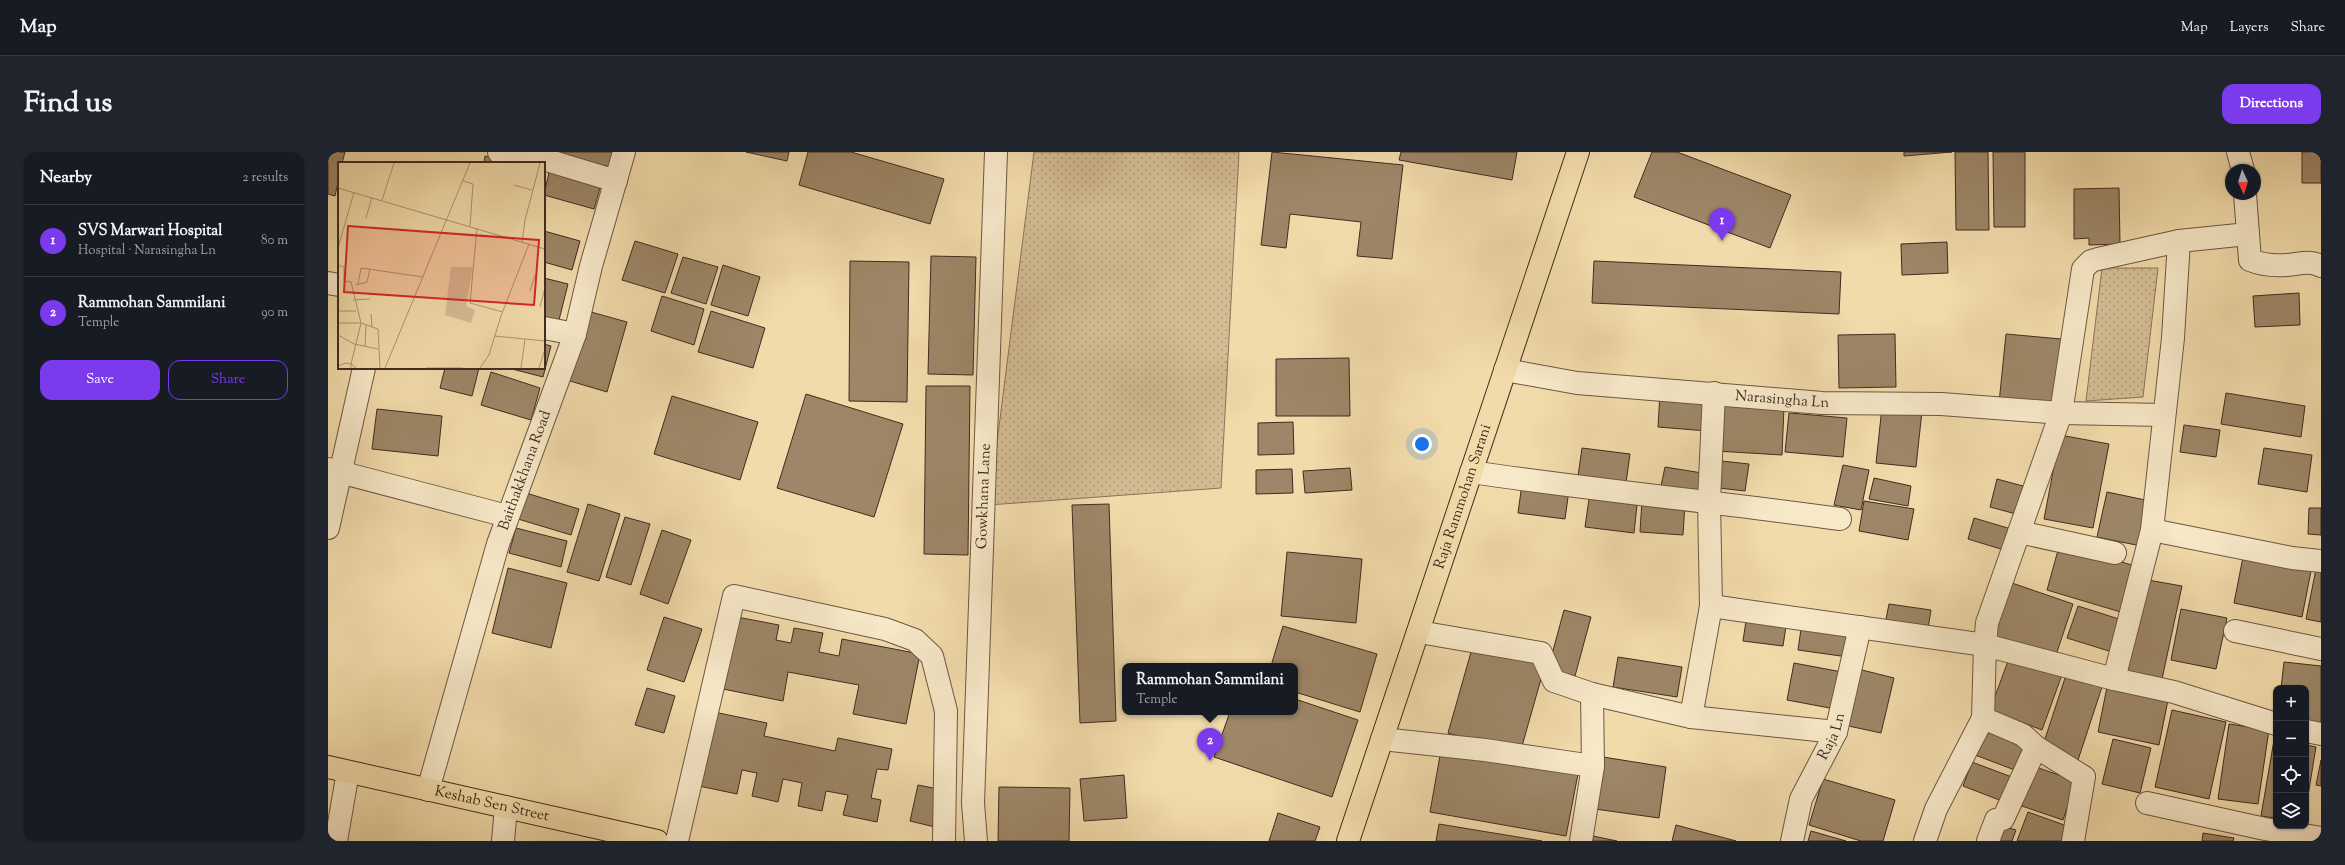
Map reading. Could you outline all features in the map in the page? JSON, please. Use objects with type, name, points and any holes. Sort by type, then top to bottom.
[{"type":"main road","name":"Raja Rammohan Sarani","points":[[1348,841],[1578,152]]},
{"type":"main road","name":"Keshab Sen Street","points":[[338,769],[657,841]]},
{"type":"street","points":[[499,152],[544,156],[616,181]]},
{"type":"street","name":"Baithakkhana Road","points":[[428,790],[507,516],[576,334],[591,266],[624,152]]},
{"type":"street","name":"Gowkhana Lane","points":[[976,841],[973,795],[996,152]]},
{"type":"street","points":[[2238,152],[2241,164]]},
{"type":"street","points":[[2245,200],[2250,260],[2262,265],[2288,265],[2312,261],[2321,266]]},
{"type":"street","points":[[1925,841],[1936,809],[1983,718],[1988,622],[2061,413],[2083,269],[2091,261],[2098,258],[2179,241],[2248,234]]},
{"type":"street","points":[[2114,680],[2152,530],[2163,415],[2173,338],[2179,241]]},
{"type":"street","points":[[328,283],[338,286]]},
{"type":"street","points":[[545,328],[576,334]]},
{"type":"street","points":[[328,528],[334,470],[364,369]]},
{"type":"street","name":"Narasingha Ln","points":[[1505,370],[1577,383],[1822,403],[1942,404],[2061,413],[2163,415]]},
{"type":"street","points":[[1691,717],[1711,606],[1709,501],[1714,393]]},
{"type":"street","points":[[334,470],[507,516]]},
{"type":"street","points":[[1471,472],[1613,492],[1709,501],[1840,519]]},
{"type":"street","points":[[2152,530],[2292,558],[2321,561]]},
{"type":"street","points":[[2019,532],[2115,553]]},
{"type":"street","points":[[677,841],[734,596],[885,629],[915,640],[932,656],[946,711],[944,841]]},
{"type":"street","points":[[1711,606],[1986,645],[2114,680],[2174,692],[2273,723]]},
{"type":"street","name":"Raja Ln","points":[[1792,841],[1801,799],[1836,732],[1860,627]]},
{"type":"street","points":[[2235,631],[2321,649]]},
{"type":"street","points":[[1419,632],[1541,653],[1554,681],[1592,694],[1691,717],[1836,732]]},
{"type":"street","points":[[1581,841],[1593,766],[1592,694]]},
{"type":"street","points":[[1983,718],[2024,735],[2036,747],[2084,777],[2073,841]]},
{"type":"street","points":[[2309,732],[2321,734]]},
{"type":"street","points":[[1382,739],[1485,750],[1593,766]]},
{"type":"street","points":[[1988,841],[1996,820],[2003,819],[2036,747]]},
{"type":"street","points":[[336,841],[338,769]]},
{"type":"street","points":[[2147,802],[2265,829],[2321,838]]},
{"type":"street","points":[[502,841],[506,807]]},
{"type":"shaded area","points":[[1034,152],[1239,152],[1221,488],[989,505]]},
{"type":"shaded area","points":[[2102,268],[2158,268],[2143,397],[2086,401]]},
{"type":"building","points":[[328,152],[345,152],[342,162],[338,162],[338,182],[335,196],[328,194]]},
{"type":"building","points":[[556,152],[613,152],[609,167]]},
{"type":"building","points":[[746,152],[789,152],[787,161]]},
{"type":"building","points":[[808,152],[851,152],[944,179],[930,224],[799,185]]},
{"type":"building","points":[[1272,152],[1403,165],[1392,259],[1357,256],[1361,222],[1290,214],[1286,248],[1261,245]]},
{"type":"building","points":[[1401,152],[1517,152],[1512,180],[1399,160]]},
{"type":"building","points":[[1652,152],[1677,152],[1791,195],[1770,248],[1634,197]]},
{"type":"building","points":[[1904,152],[1952,152],[1904,156]]},
{"type":"building","points":[[1955,152],[1988,152],[1989,230],[1956,230]]},
{"type":"building","points":[[1993,152],[2025,152],[2025,227],[1994,227]]},
{"type":"building","points":[[2302,152],[2321,152],[2321,183],[2302,183]]},
{"type":"building","points":[[485,156],[506,162],[484,162]]},
{"type":"building","points":[[550,168],[602,181],[594,209],[545,195]]},
{"type":"building","points":[[2119,188],[2120,244],[2089,245],[2089,238],[2074,239],[2074,189]]},
{"type":"building","points":[[545,231],[580,241],[572,270],[545,262]]},
{"type":"building","points":[[635,241],[678,254],[665,293],[622,280]]},
{"type":"building","points":[[1947,242],[1948,273],[1902,275],[1901,244]]},
{"type":"building","points":[[931,256],[976,257],[973,375],[928,374]]},
{"type":"building","points":[[683,257],[718,267],[706,304],[671,293]]},
{"type":"building","points":[[850,261],[909,262],[907,402],[849,401]]},
{"type":"building","points":[[1594,261],[1841,272],[1839,314],[1592,303]]},
{"type":"building","points":[[723,265],[760,277],[748,316],[711,305]]},
{"type":"building","points":[[545,278],[568,284],[558,324],[545,321]]},
{"type":"building","points":[[2299,293],[2300,325],[2255,327],[2253,296]]},
{"type":"building","points":[[662,296],[704,309],[694,345],[651,331]]},
{"type":"building","points":[[711,311],[765,328],[753,368],[698,352]]},
{"type":"building","points":[[591,312],[627,322],[607,392],[570,381]]},
{"type":"building","points":[[1895,334],[1896,387],[1839,388],[1838,335]]},
{"type":"building","points":[[2006,334],[2061,339],[2055,408],[1999,403]]},
{"type":"building","points":[[545,344],[551,346],[543,377],[512,369],[545,369]]},
{"type":"building","points":[[1349,358],[1350,416],[1276,416],[1276,359]]},
{"type":"building","points":[[445,369],[479,369],[472,396],[440,388]]},
{"type":"building","points":[[491,372],[540,388],[531,420],[481,405]]},
{"type":"building","points":[[926,386],[970,386],[968,555],[924,554]]},
{"type":"building","points":[[1660,393],[1710,397],[1707,431],[1658,427]]},
{"type":"building","points":[[2226,393],[2305,406],[2301,437],[2221,424]]},
{"type":"building","points":[[806,394],[903,424],[874,517],[777,488]]},
{"type":"building","points":[[672,396],[758,422],[740,480],[654,454]]},
{"type":"building","points":[[1718,403],[1784,407],[1782,455],[1716,451]]},
{"type":"building","points":[[1882,407],[1922,411],[1916,467],[1876,463]]},
{"type":"building","points":[[377,409],[442,416],[438,456],[372,449]]},
{"type":"building","points":[[1789,413],[1847,418],[1843,457],[1785,452]]},
{"type":"building","points":[[1293,422],[1294,454],[1258,455],[1258,423]]},
{"type":"building","points":[[2184,425],[2220,430],[2216,457],[2180,452]]},
{"type":"building","points":[[2060,435],[2109,444],[2093,528],[2044,519]]},
{"type":"building","points":[[1582,448],[1630,454],[1626,483],[1578,476]]},
{"type":"building","points":[[2264,448],[2312,455],[2307,492],[2258,484]]},
{"type":"building","points":[[1722,461],[1749,464],[1745,491],[1719,488]]},
{"type":"building","points":[[1843,465],[1869,470],[1861,510],[1834,505]]},
{"type":"building","points":[[1665,467],[1702,473],[1698,492],[1661,486]]},
{"type":"building","points":[[1350,468],[1352,490],[1305,493],[1303,471]]},
{"type":"building","points":[[1292,469],[1293,493],[1256,494],[1256,470]]},
{"type":"building","points":[[1874,478],[1911,486],[1908,506],[1869,499]]},
{"type":"building","points":[[1997,479],[2023,486],[2016,514],[1990,507]]},
{"type":"building","points":[[1522,484],[1569,490],[1565,519],[1518,513]]},
{"type":"building","points":[[2107,492],[2150,501],[2141,546],[2097,537]]},
{"type":"building","points":[[526,493],[579,509],[571,535],[518,519]]},
{"type":"building","points":[[1589,499],[1637,505],[1634,533],[1585,527]]},
{"type":"building","points":[[1642,500],[1685,503],[1683,535],[1640,532]]},
{"type":"building","points":[[1864,501],[1914,509],[1908,540],[1859,531]]},
{"type":"building","points":[[588,504],[620,514],[599,581],[567,572]]},
{"type":"building","points":[[1109,504],[1116,721],[1080,723],[1072,505]]},
{"type":"building","points":[[2309,508],[2321,508],[2321,535],[2308,534]]},
{"type":"building","points":[[625,517],[650,524],[631,585],[606,577]]},
{"type":"building","points":[[1974,518],[2011,529],[2004,550],[1968,539]]},
{"type":"building","points":[[516,528],[567,541],[561,567],[509,553]]},
{"type":"building","points":[[662,530],[691,540],[668,604],[640,594]]},
{"type":"building","points":[[2060,543],[2138,567],[2124,613],[2047,590]]},
{"type":"building","points":[[1287,552],[1362,559],[1356,623],[1281,616]]},
{"type":"building","points":[[2244,552],[2312,566],[2302,617],[2234,603]]},
{"type":"building","points":[[2317,564],[2321,565],[2321,622],[2306,619]]},
{"type":"building","points":[[508,568],[567,583],[551,648],[492,633]]},
{"type":"building","points":[[2142,579],[2182,586],[2162,679],[2123,671]]},
{"type":"building","points":[[2012,583],[2073,604],[2055,658],[1993,637]]},
{"type":"building","points":[[1889,604],[1931,610],[1927,635],[1884,629]]},
{"type":"building","points":[[2078,606],[2122,620],[2112,652],[2067,638]]},
{"type":"building","points":[[2181,609],[2227,618],[2216,669],[2171,660]]},
{"type":"building","points":[[1564,610],[1591,617],[1575,676],[1548,669]]},
{"type":"building","points":[[664,617],[702,629],[684,682],[647,670]]},
{"type":"building","points":[[737,617],[779,625],[776,640],[791,643],[794,628],[823,633],[819,652],[839,656],[842,639],[920,654],[906,724],[853,714],[859,685],[788,672],[783,701],[723,689]]},
{"type":"building","points":[[1746,621],[1786,626],[1783,646],[1743,641]]},
{"type":"building","points":[[1802,622],[1852,630],[1848,657],[1798,650]]},
{"type":"building","points":[[1283,626],[1377,654],[1360,712],[1298,693],[1298,663],[1272,663]]},
{"type":"building","points":[[1473,645],[1545,665],[1520,753],[1448,733]]},
{"type":"building","points":[[2011,653],[2063,672],[2042,730],[1990,710]]},
{"type":"building","points":[[1618,657],[1682,667],[1677,697],[1613,687]]},
{"type":"building","points":[[2284,662],[2321,666],[2321,725],[2309,723],[2309,685],[2281,685]]},
{"type":"building","points":[[1794,663],[1842,672],[1835,709],[1787,700]]},
{"type":"building","points":[[1858,669],[1894,678],[1881,733],[1844,725]]},
{"type":"building","points":[[2066,675],[2102,687],[2078,760],[2042,748]]},
{"type":"building","points":[[2107,687],[2168,700],[2159,745],[2098,732]]},
{"type":"building","points":[[647,688],[675,696],[664,733],[635,725]]},
{"type":"building","points":[[1298,700],[1358,720],[1332,797],[1214,757],[1229,715],[1298,715]]},
{"type":"building","points":[[2172,710],[2226,722],[2209,799],[2155,787]]},
{"type":"building","points":[[714,712],[767,723],[764,736],[835,751],[838,738],[892,749],[888,770],[877,769],[871,798],[881,800],[877,822],[843,815],[848,795],[826,791],[822,811],[798,806],[802,783],[783,779],[778,802],[752,796],[757,773],[742,770],[737,794],[699,786]]},
{"type":"building","points":[[2229,724],[2269,730],[2258,804],[2218,799]]},
{"type":"building","points":[[1986,727],[2031,745],[2020,772],[1975,755]]},
{"type":"building","points":[[2113,739],[2151,748],[2140,793],[2102,784]]},
{"type":"building","points":[[2273,746],[2273,818],[2261,816]]},
{"type":"building","points":[[2309,746],[2316,747],[2309,790]]},
{"type":"building","points":[[1441,750],[1578,774],[1566,836],[1430,812]]},
{"type":"building","points":[[1603,757],[1666,767],[1659,818],[1595,809]]},
{"type":"building","points":[[2321,760],[2321,786],[2316,785]]},
{"type":"building","points":[[1972,762],[2017,779],[2007,803],[1963,786]]},
{"type":"building","points":[[2030,765],[2076,781],[2063,820],[2016,804]]},
{"type":"building","points":[[1124,775],[1127,818],[1084,821],[1080,779]]},
{"type":"building","points":[[1823,779],[1895,800],[1883,841],[1861,841],[1809,825]]},
{"type":"building","points":[[918,785],[943,790],[935,827],[910,821]]},
{"type":"building","points":[[999,787],[1070,788],[1069,841],[998,841]]},
{"type":"building","points":[[2028,812],[2067,826],[2062,841],[2017,841]]},
{"type":"building","points":[[1278,813],[1320,827],[1315,841],[1269,841]]},
{"type":"building","points":[[1439,824],[1542,841],[1436,841]]},
{"type":"building","points":[[1996,824],[2016,830],[2012,841],[1990,841]]},
{"type":"building","points":[[1676,825],[1736,841],[1672,841]]},
{"type":"building","points":[[1811,831],[1846,841],[1808,841]]},
{"type":"building","points":[[2203,833],[2234,838],[2233,841],[2202,841]]},
{"type":"building","points":[[1593,836],[1617,841],[1591,841]]},
{"type":"place","name":"SVS Marwari Hospital","points":[[1722,241]]},
{"type":"place","name":"Rammohan Sammilani","points":[[1210,761]]}]
